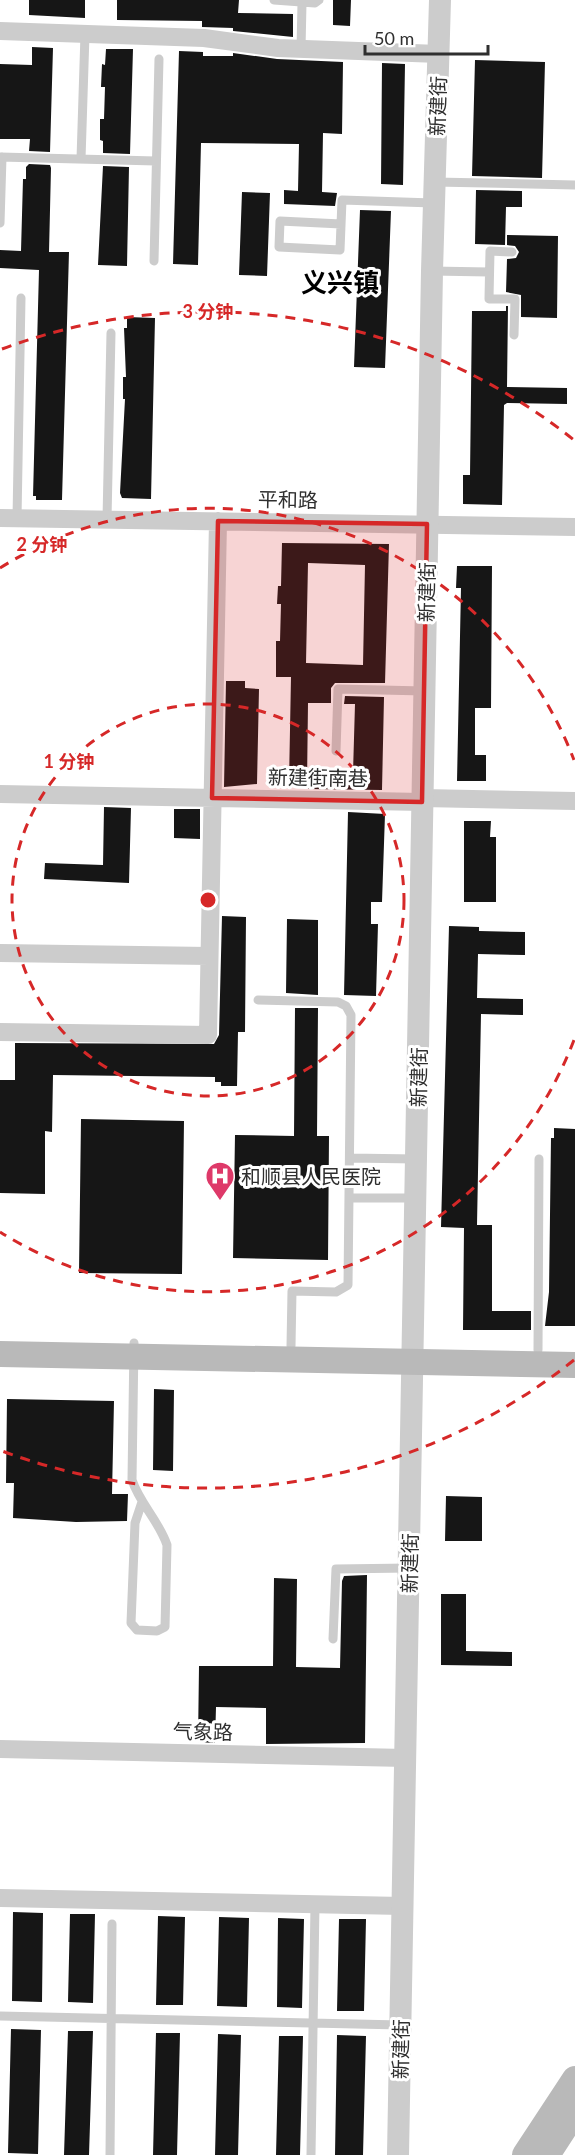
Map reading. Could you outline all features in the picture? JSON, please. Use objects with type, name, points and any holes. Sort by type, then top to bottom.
[{"type":"main road","points":[[0,1341],[134,1350],[413,1355],[538,1350],[575,1351]]},
{"type":"main road","points":[[0,1354],[291,1346],[575,1365]]},
{"type":"main road","points":[[525,2155],[575,2079]]},
{"type":"main road","points":[[547,2155],[575,2112]]},
{"type":"street","name":"新建街","points":[[398,2155],[427,524],[440,0]]},
{"type":"street","points":[[0,31],[204,38],[301,49],[439,54]]},
{"type":"street","name":"平和路","points":[[9,518],[575,527]]},
{"type":"street","points":[[0,1032],[208,1035],[218,521]]},
{"type":"street","name":"新建街南巷","points":[[0,794],[575,801]]},
{"type":"street","points":[[0,952],[209,956]]},
{"type":"street","name":"气象路","points":[[0,1749],[406,1758]]},
{"type":"street","points":[[0,1898],[403,1906]]},
{"type":"lane","points":[[274,0],[302,3],[315,3],[319,0]]},
{"type":"lane","points":[[301,49],[302,3]]},
{"type":"lane","points":[[81,159],[85,34]]},
{"type":"lane","points":[[154,261],[159,59]]},
{"type":"lane","points":[[0,223],[1,157],[156,161]]},
{"type":"lane","points":[[341,224],[280,221],[279,247],[340,250],[342,200],[575,184]]},
{"type":"lane","points":[[512,252],[490,251],[489,299],[515,299],[514,335]]},
{"type":"lane","points":[[432,271],[489,272]]},
{"type":"lane","points":[[9,518],[21,298]]},
{"type":"lane","points":[[107,519],[111,333]]},
{"type":"lane","points":[[336,751],[338,689],[424,691]]},
{"type":"lane","points":[[258,1000],[338,1002],[346,1006],[351,1015],[348,1285],[336,1292],[292,1291],[291,1346]]},
{"type":"lane","points":[[350,1158],[416,1159]]},
{"type":"lane","points":[[538,1350],[539,1159]]},
{"type":"lane","points":[[349,1198],[416,1198]]},
{"type":"lane","points":[[134,1350],[132,1480],[142,1502],[164,1534],[167,1545],[165,1628],[157,1631],[137,1630],[131,1623],[135,1523],[142,1502]]},
{"type":"lane","points":[[333,1639],[336,1569],[409,1568]]},
{"type":"lane","points":[[310,2155],[315,1904]]},
{"type":"lane","points":[[110,2155],[112,1924]]},
{"type":"lane","points":[[0,2016],[401,2025]]},
{"type":"highlighted area","points":[[218,521],[427,524],[422,802],[212,798]]},
{"type":"building","points":[[29,0],[85,0],[85,18],[29,15]]},
{"type":"building","points":[[117,0],[239,0],[238,13],[293,14],[293,37],[233,31],[233,28],[202,27],[202,21],[117,20]]},
{"type":"building","points":[[333,0],[351,0],[350,26],[333,25]]},
{"type":"building","points":[[32,47],[53,48],[50,152],[29,151],[30,139],[0,139],[0,64],[32,65]]},
{"type":"building","points":[[106,49],[133,49],[130,154],[103,153],[103,141],[100,140],[100,119],[104,119],[105,87],[101,87],[102,64],[105,65]]},
{"type":"building","points":[[179,51],[203,52],[203,56],[233,56],[233,53],[277,59],[343,62],[342,134],[323,133],[322,192],[337,193],[335,206],[284,204],[284,190],[298,191],[299,144],[201,143],[198,265],[173,264]]},
{"type":"building","points":[[475,60],[545,62],[542,178],[472,176]]},
{"type":"building","points":[[382,63],[405,64],[403,185],[381,184]]},
{"type":"building","points":[[29,164],[50,165],[49,252],[69,252],[62,500],[36,500],[36,496],[33,496],[39,270],[0,268],[0,250],[21,251],[23,179],[26,179],[26,167]]},
{"type":"building","points":[[103,166],[129,167],[127,266],[98,265]]},
{"type":"building","points":[[476,190],[522,191],[522,207],[506,207],[505,245],[475,244]]},
{"type":"building","points":[[242,192],[270,193],[267,276],[239,275]]},
{"type":"building","points":[[360,210],[391,211],[385,368],[354,367]]},
{"type":"building","points":[[507,235],[558,236],[557,318],[521,317],[521,295],[506,292],[507,259],[516,258],[519,252],[515,246],[507,245]]},
{"type":"building","points":[[506,306],[508,306],[507,387],[567,388],[567,404],[507,403],[504,405],[502,505],[463,504],[463,475],[470,475],[472,311],[506,311]]},
{"type":"building","points":[[127,317],[155,318],[151,499],[122,498],[120,493],[125,399],[123,399],[123,377],[126,377],[124,328],[127,328]]},
{"type":"building","points":[[282,543],[389,544],[385,683],[335,683],[331,688],[331,703],[308,703],[307,784],[289,783],[291,677],[276,677],[276,641],[280,641],[281,604],[277,604],[278,586],[281,586]],"holes":[[[308,563],[365,565],[363,665],[306,663]]]},
{"type":"building","points":[[457,566],[492,566],[491,708],[475,708],[475,755],[486,755],[486,781],[457,781],[461,588],[456,588]]},
{"type":"building","points":[[226,681],[245,681],[245,688],[259,689],[257,784],[224,787]]},
{"type":"building","points":[[345,696],[384,697],[382,790],[308,789],[308,772],[353,773],[355,704],[344,704]]},
{"type":"building","points":[[104,807],[131,808],[129,883],[44,879],[45,863],[103,865]]},
{"type":"building","points":[[174,809],[200,809],[200,839],[174,838]]},
{"type":"building","points":[[348,812],[385,814],[382,902],[371,902],[371,924],[378,924],[376,996],[344,995]]},
{"type":"building","points":[[464,821],[491,821],[490,837],[496,837],[496,902],[464,902]]},
{"type":"building","points":[[222,916],[246,917],[245,1032],[238,1032],[237,1086],[221,1086],[221,1082],[215,1082],[215,1077],[53,1075],[52,1132],[45,1131],[45,1194],[0,1193],[0,1080],[15,1080],[15,1043],[214,1044],[219,1035]]},
{"type":"building","points":[[287,919],[318,920],[318,995],[286,993]]},
{"type":"building","points":[[449,926],[479,927],[479,931],[525,932],[525,955],[478,954],[477,998],[523,999],[523,1015],[481,1014],[477,1225],[492,1225],[492,1311],[531,1311],[531,1330],[463,1330],[464,1228],[441,1227]]},
{"type":"building","points":[[295,1008],[318,1008],[317,1136],[329,1136],[328,1260],[233,1258],[235,1135],[294,1136]]},
{"type":"building","points":[[81,1119],[184,1121],[182,1274],[79,1273]]},
{"type":"building","points":[[554,1128],[575,1129],[575,1326],[545,1326],[549,1292],[551,1138],[554,1138]]},
{"type":"building","points":[[154,1389],[174,1390],[173,1471],[153,1470]]},
{"type":"building","points":[[7,1399],[114,1401],[112,1494],[128,1494],[127,1521],[76,1522],[13,1518],[14,1483],[6,1483]]},
{"type":"building","points":[[446,1496],[482,1497],[482,1541],[445,1541]]},
{"type":"building","points":[[367,1575],[365,1743],[266,1744],[266,1708],[216,1707],[215,1743],[198,1742],[199,1666],[273,1666],[274,1578],[297,1579],[296,1667],[340,1668],[342,1581],[344,1576]]},
{"type":"building","points":[[441,1594],[466,1594],[466,1651],[512,1652],[512,1666],[441,1665]]},
{"type":"building","points":[[13,1912],[43,1913],[42,2002],[12,2001]]},
{"type":"building","points":[[70,1914],[95,1914],[93,2003],[68,2002]]},
{"type":"building","points":[[158,1916],[185,1917],[183,2005],[156,2005]]},
{"type":"building","points":[[219,1917],[249,1918],[247,2007],[217,2006]]},
{"type":"building","points":[[278,1918],[304,1919],[302,2008],[277,2007]]},
{"type":"building","points":[[339,1919],[366,1919],[364,2011],[337,2011]]},
{"type":"building","points":[[11,2029],[41,2030],[38,2154],[8,2153]]},
{"type":"building","points":[[68,2031],[93,2031],[89,2155],[64,2155]]},
{"type":"building","points":[[156,2033],[180,2033],[177,2155],[153,2155]]},
{"type":"building","points":[[218,2034],[241,2035],[238,2155],[215,2155]]},
{"type":"building","points":[[337,2035],[366,2036],[363,2155],[335,2155]]},
{"type":"building","points":[[279,2036],[303,2036],[300,2155],[276,2155]]},
{"type":"place","name":"和顺县人民医院","points":[[220,1202]]},
{"type":"district","name":"义兴镇","points":[[340,282]]}]
